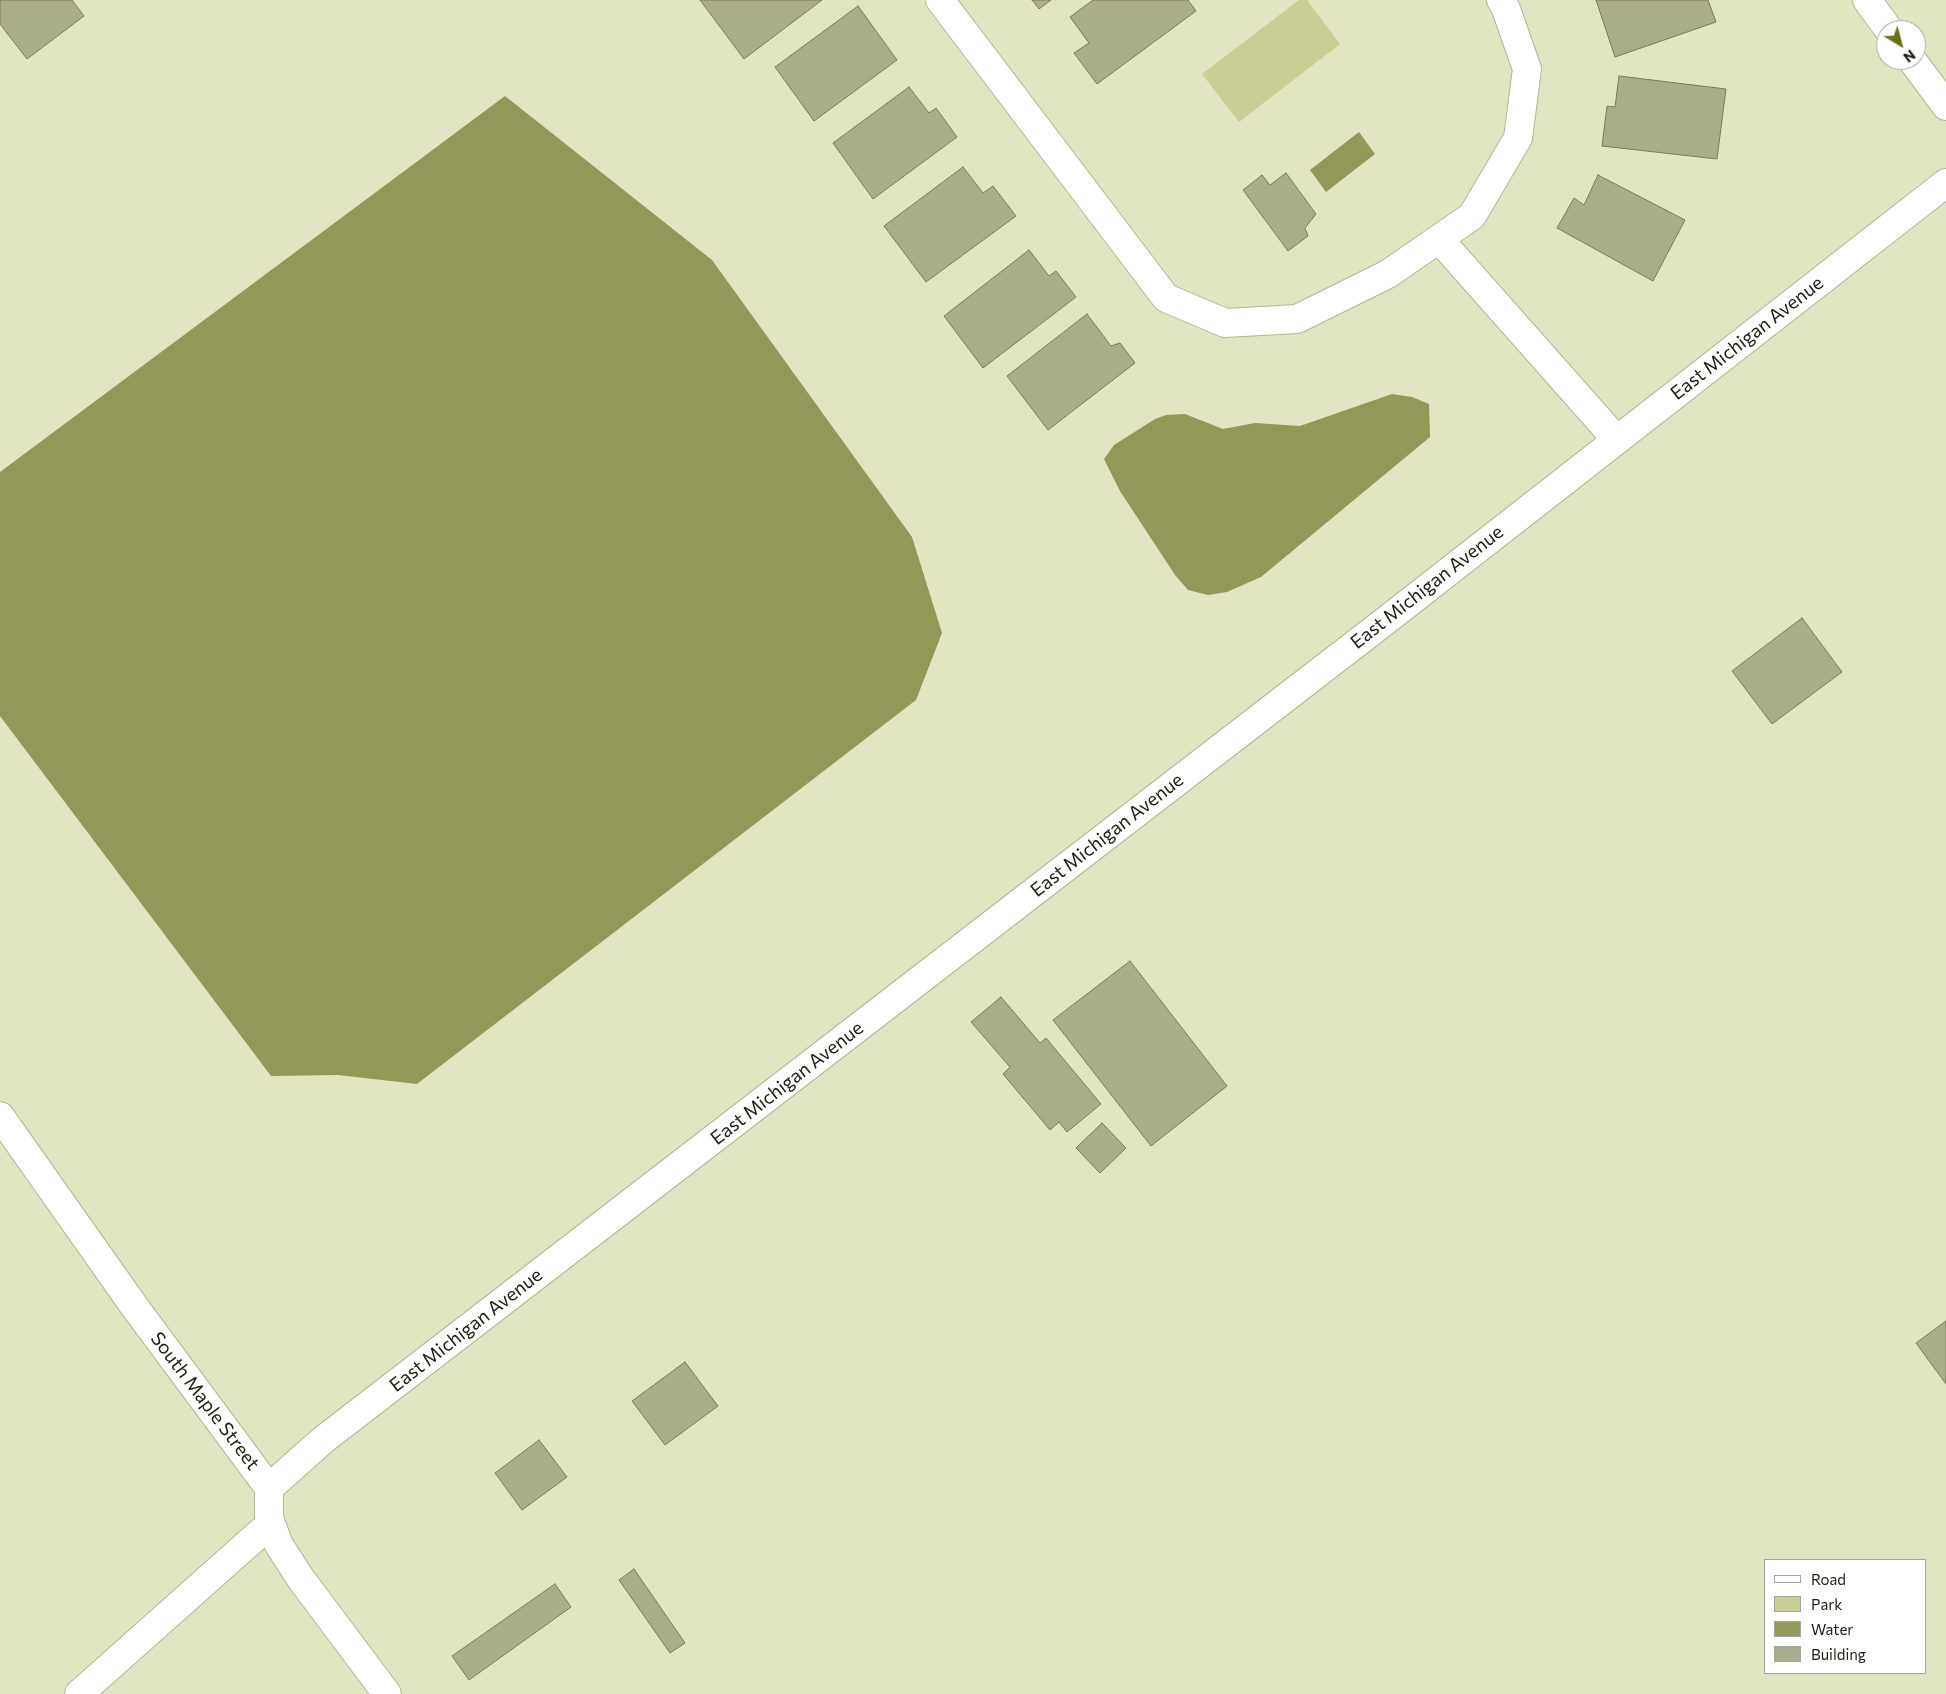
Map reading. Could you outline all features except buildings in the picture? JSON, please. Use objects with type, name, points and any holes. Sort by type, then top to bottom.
[{"type":"street","points":[[940,0],[1166,298],[1225,323],[1297,319],[1388,274],[1472,216],[1518,138],[1526,69],[1506,9],[1501,0]]},
{"type":"street","points":[[1866,0],[1881,20]]},
{"type":"street","points":[[1919,70],[1946,106]]},
{"type":"street","name":"East Michigan Avenue","points":[[269,1488],[323,1440],[1356,643],[1946,183]]},
{"type":"street","points":[[1439,240],[1616,439]]},
{"type":"street","name":"South Maple Street","points":[[5,1133],[269,1488],[270,1524],[279,1545],[301,1579],[387,1694]]},
{"type":"street","points":[[79,1694],[270,1524]]},
{"type":"green space","points":[[1299,0],[1307,0],[1340,44],[1239,122],[1202,74]]},
{"type":"water","points":[[505,96],[712,260],[912,537],[942,633],[916,700],[417,1084],[338,1075],[271,1076],[0,716],[0,472]]},
{"type":"water","points":[[1359,132],[1375,154],[1326,192],[1310,170]]},
{"type":"water","points":[[1392,394],[1412,397],[1429,404],[1430,437],[1261,577],[1227,592],[1208,595],[1188,590],[1175,575],[1120,491],[1104,459],[1114,445],[1155,419],[1166,415],[1185,414],[1223,429],[1255,423],[1300,426]]}]
